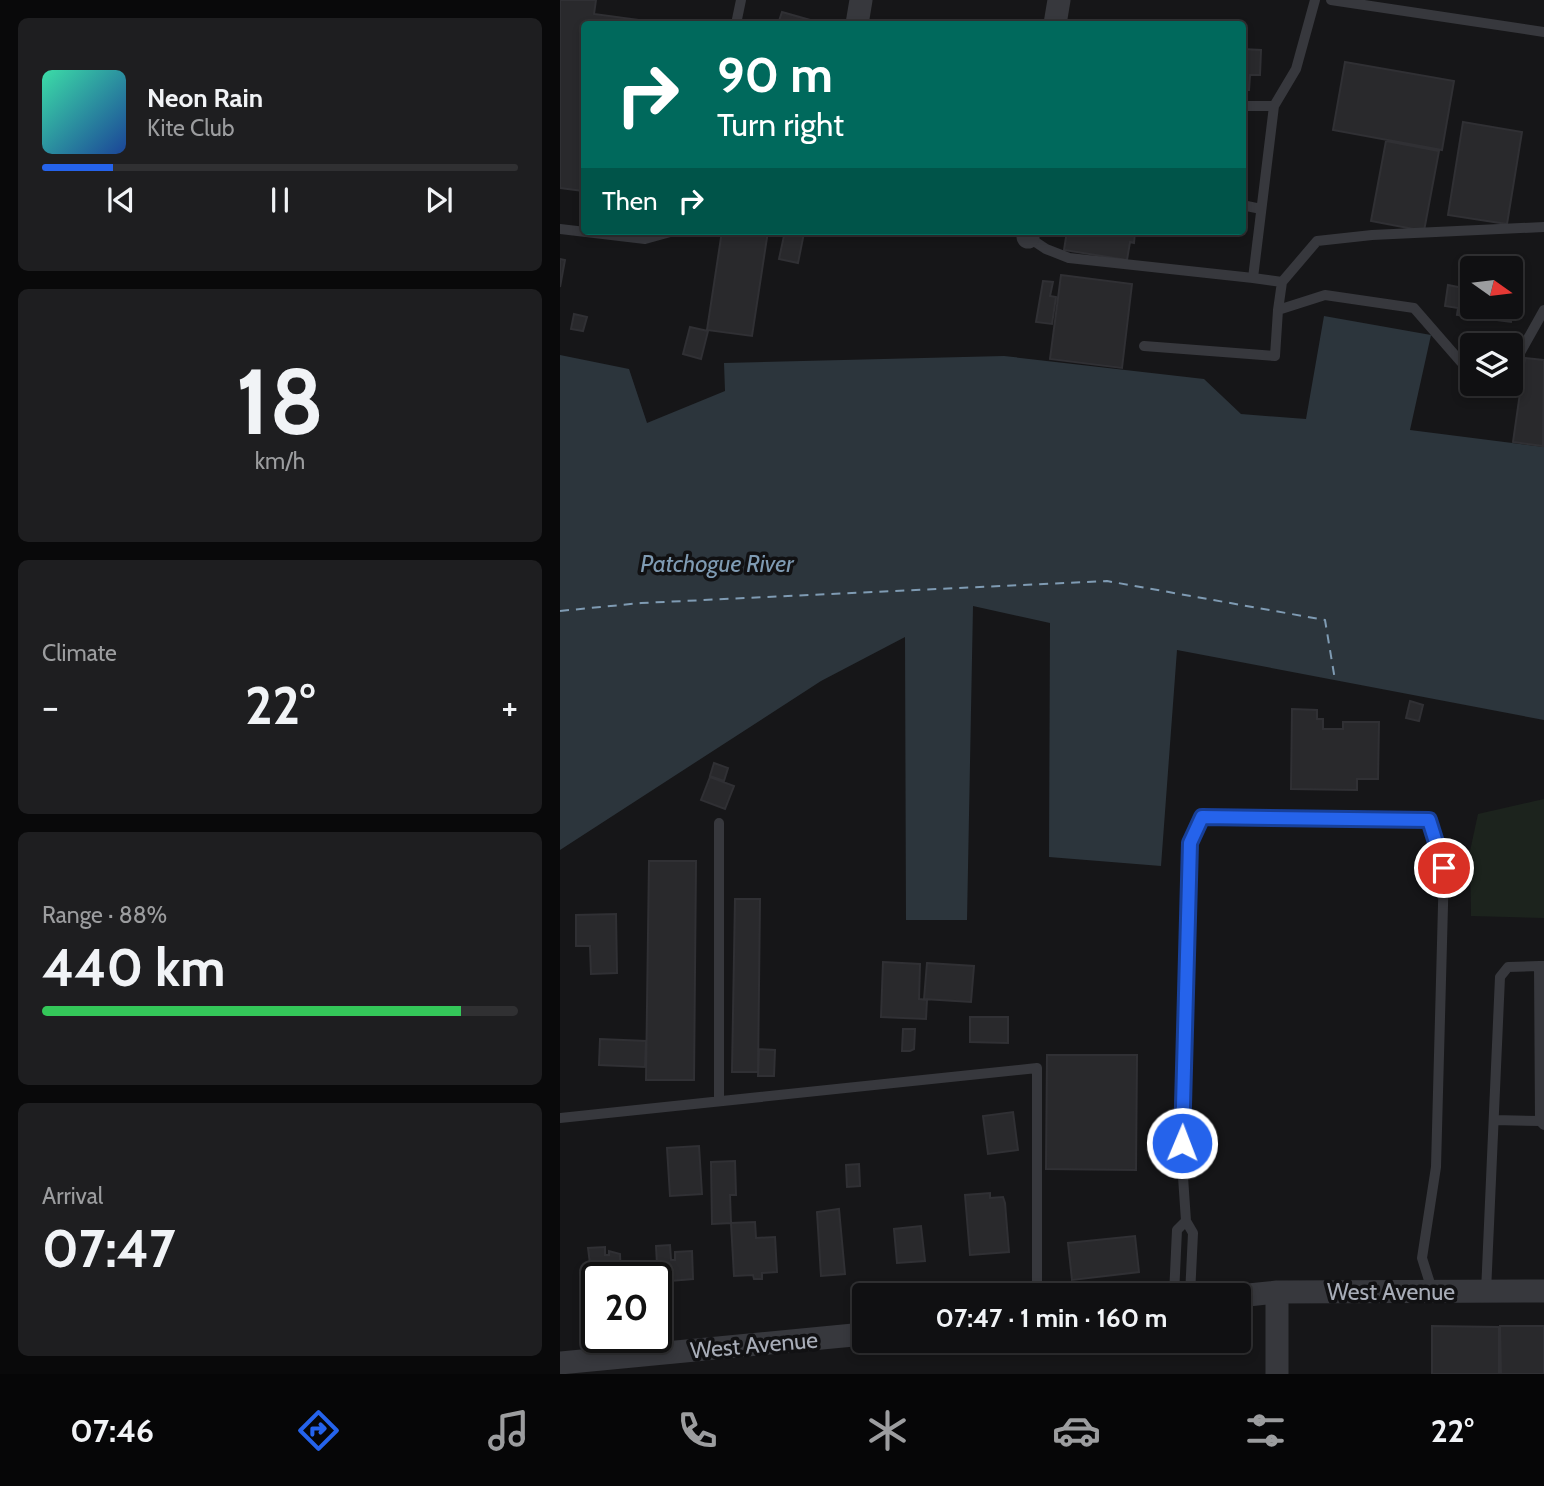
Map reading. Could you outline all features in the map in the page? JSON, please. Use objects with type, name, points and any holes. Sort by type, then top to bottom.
[{"type":"street","points":[[858,21],[861,0]]},
{"type":"street","points":[[1056,21],[1059,0]]},
{"type":"street","name":"West Avenue","points":[[1251,1295],[1277,1292],[1544,1291]]},
{"type":"street","points":[[1277,1292],[1277,1374]]},
{"type":"street","name":"West Avenue","points":[[560,1363],[852,1335]]},
{"type":"lane","points":[[737,21],[741,0]]},
{"type":"lane","points":[[1253,278],[1274,106],[1296,69],[1315,0]]},
{"type":"lane","points":[[1331,0],[1544,33]]},
{"type":"lane","points":[[1246,106],[1274,106]]},
{"type":"lane","points":[[1246,206],[1261,209]]},
{"type":"lane","points":[[1144,346],[1275,356],[1282,282],[1317,241],[1372,235],[1544,227]]},
{"type":"lane","points":[[560,229],[581,231]]},
{"type":"lane","points":[[611,235],[645,239],[660,235]]},
{"type":"lane","points":[[1029,235],[1046,249],[1069,258],[1282,282]]},
{"type":"lane","points":[[1278,310],[1325,295],[1414,308],[1460,361]]},
{"type":"lane","points":[[1523,347],[1544,310]]},
{"type":"lane","points":[[1191,1283],[1193,1233],[1186,1221],[1182,1162],[1190,843],[1202,817],[1429,820],[1444,868],[1436,1167],[1422,1258],[1433,1293]]},
{"type":"lane","points":[[719,823],[719,1101]]},
{"type":"lane","points":[[1486,1292],[1500,977],[1508,967],[1541,966],[1542,1123],[1494,1120]]},
{"type":"lane","points":[[560,1118],[1037,1068],[1037,1283]]},
{"type":"lane","points":[[1175,1283],[1177,1230],[1186,1221]]},
{"type":"shaded area","points":[[1544,799],[1544,918],[1471,916],[1470,851],[1478,814]]},
{"type":"water","name":"Patchogue River","points":[[1324,316],[1431,335],[1410,430],[1544,447],[1544,720],[1177,650],[1161,866],[1049,857],[1050,623],[973,606],[967,920],[906,920],[905,637],[821,681],[560,850],[560,355],[629,369],[647,423],[725,391],[724,363],[1004,356],[1204,379],[1241,414],[1306,419]]},
{"type":"building","points":[[560,0],[596,0],[594,14],[646,21],[581,21],[581,191],[560,188]]},
{"type":"building","points":[[782,12],[810,20],[810,21],[779,21]]},
{"type":"building","points":[[1246,49],[1261,50],[1260,75],[1250,75],[1249,90],[1246,90]]},
{"type":"building","points":[[1345,62],[1454,81],[1442,150],[1333,130]]},
{"type":"building","points":[[1463,122],[1522,132],[1507,224],[1448,215]]},
{"type":"building","points":[[1386,141],[1439,151],[1424,231],[1371,221]]},
{"type":"building","points":[[721,235],[767,235],[752,336],[707,330]]},
{"type":"building","points":[[784,235],[804,235],[798,263],[779,259]]},
{"type":"building","points":[[1066,235],[1135,235],[1134,243],[1130,242],[1127,260],[1064,250]]},
{"type":"building","points":[[560,259],[565,260],[560,287]]},
{"type":"building","points":[[1061,275],[1132,284],[1122,368],[1050,359]]},
{"type":"building","points":[[1043,281],[1053,282],[1050,296],[1056,297],[1052,324],[1036,322]]},
{"type":"building","points":[[1448,285],[1460,287],[1460,315],[1457,315],[1458,308],[1445,306]]},
{"type":"building","points":[[574,314],[587,317],[583,331],[571,329]]},
{"type":"building","points":[[1488,319],[1511,319],[1511,322]]},
{"type":"building","points":[[690,327],[708,331],[701,359],[683,354]]},
{"type":"building","points":[[1525,358],[1544,360],[1543,446],[1513,442],[1520,396],[1523,396]]},
{"type":"building","points":[[1410,701],[1423,705],[1419,721],[1406,718]]},
{"type":"building","points":[[1292,709],[1317,710],[1317,719],[1323,719],[1323,729],[1343,729],[1343,722],[1379,722],[1378,779],[1357,779],[1357,790],[1291,789]]},
{"type":"building","points":[[714,763],[728,768],[724,781],[710,776]]},
{"type":"building","points":[[710,777],[734,786],[725,809],[701,800]]},
{"type":"building","points":[[649,861],[696,861],[694,1080],[646,1080]]},
{"type":"building","points":[[735,899],[760,899],[758,1072],[732,1072]]},
{"type":"building","points":[[616,914],[617,973],[591,974],[590,946],[576,946],[576,915]]},
{"type":"building","points":[[883,962],[920,964],[919,999],[927,1000],[926,1019],[881,1017]]},
{"type":"building","points":[[927,963],[974,966],[971,1002],[924,999]]},
{"type":"building","points":[[970,1017],[1008,1017],[1008,1043],[970,1042]]},
{"type":"building","points":[[903,1029],[915,1029],[914,1049],[910,1051],[902,1051]]},
{"type":"building","points":[[600,1039],[646,1041],[645,1067],[599,1065]]},
{"type":"building","points":[[759,1049],[775,1050],[774,1076],[758,1076]]},
{"type":"building","points":[[1047,1055],[1137,1055],[1136,1170],[1046,1169]]},
{"type":"building","points":[[1013,1112],[1018,1150],[988,1154],[983,1116]]},
{"type":"building","points":[[699,1146],[702,1194],[670,1196],[667,1148]]},
{"type":"building","points":[[735,1161],[736,1195],[730,1195],[731,1223],[712,1224],[711,1162]]},
{"type":"building","points":[[859,1164],[860,1186],[847,1187],[846,1165]]},
{"type":"building","points":[[990,1193],[990,1198],[1003,1197],[1005,1203],[1009,1252],[970,1255],[965,1195]]},
{"type":"building","points":[[839,1209],[845,1274],[821,1276],[817,1212]]},
{"type":"building","points":[[755,1222],[756,1238],[775,1237],[777,1272],[762,1273],[762,1279],[754,1279],[753,1275],[734,1276],[731,1223]]},
{"type":"building","points":[[921,1226],[925,1261],[897,1263],[894,1229]]},
{"type":"building","points":[[1135,1236],[1139,1272],[1072,1280],[1068,1243]]},
{"type":"building","points":[[670,1245],[671,1260],[675,1260],[675,1252],[692,1251],[693,1279],[672,1281],[672,1262],[657,1262],[656,1246]]},
{"type":"building","points":[[605,1247],[605,1255],[609,1255],[609,1251],[620,1254],[620,1262],[590,1262],[588,1248]]},
{"type":"building","points":[[1432,1326],[1499,1327],[1499,1374],[1432,1374]]},
{"type":"building","points":[[1500,1326],[1544,1326],[1544,1374],[1501,1374]]},
{"type":"ferry route","points":[[560,611],[641,603],[1107,581],[1325,620],[1335,680]]},
{"type":"route","points":[[1182,1143],[1190,843],[1202,817],[1429,820],[1444,868]]}]
